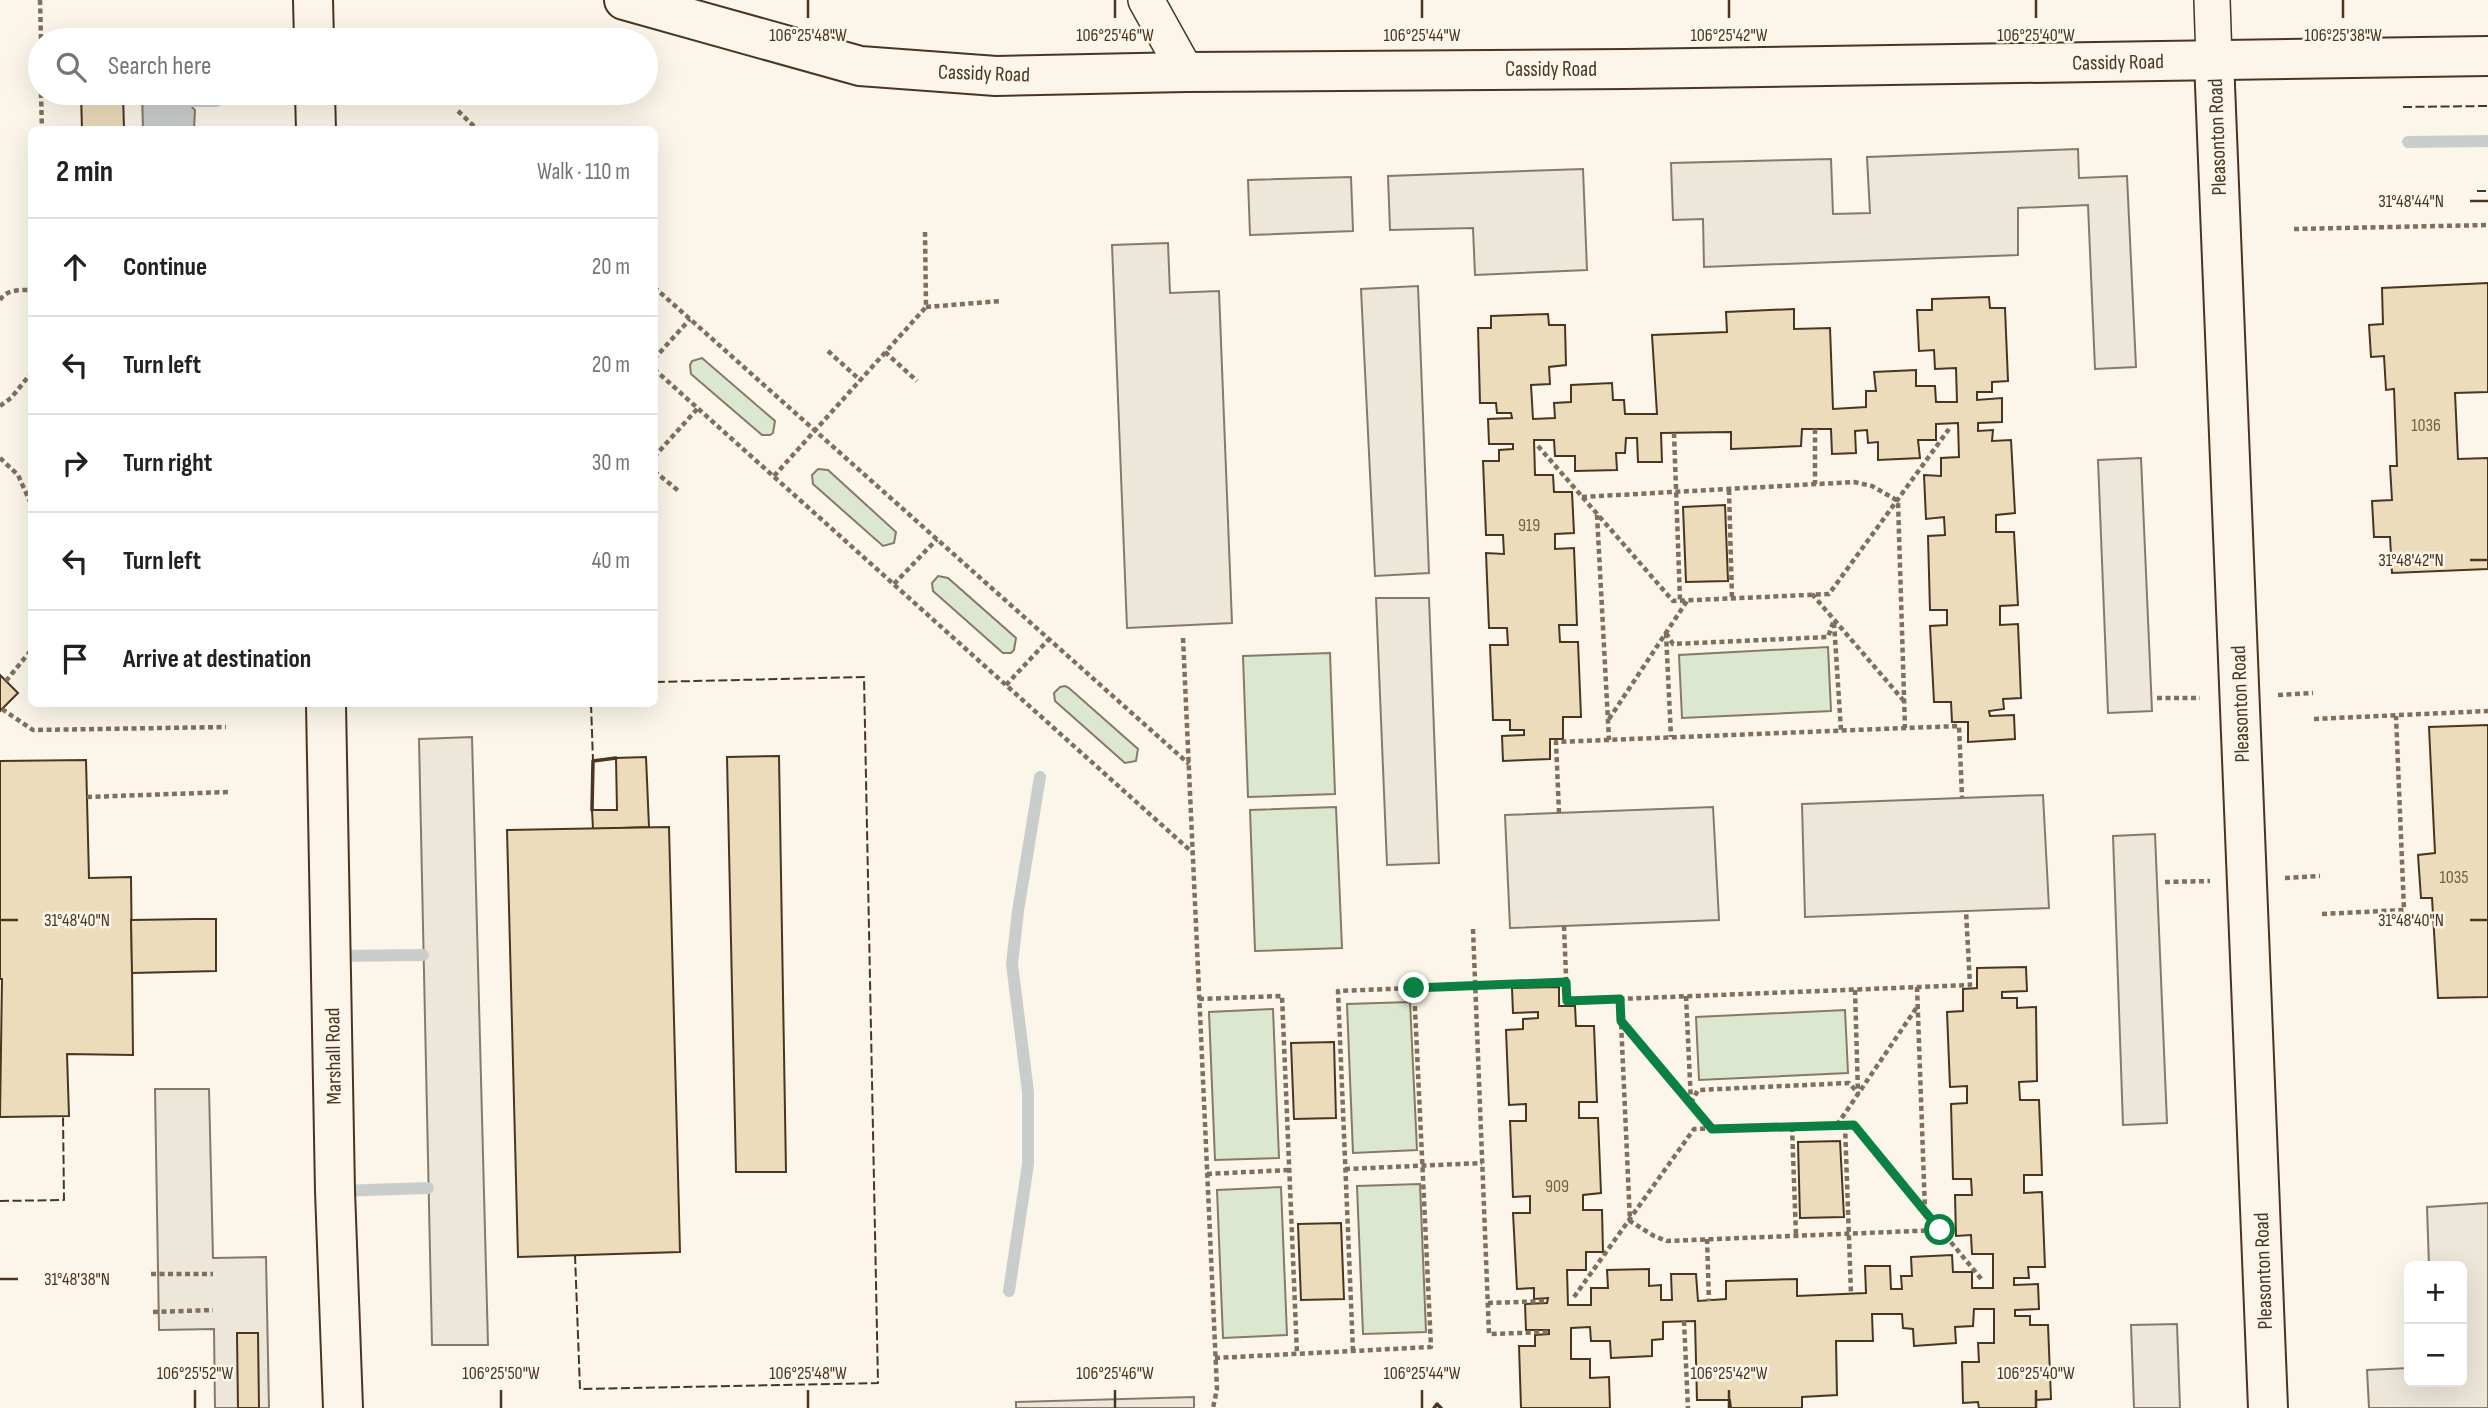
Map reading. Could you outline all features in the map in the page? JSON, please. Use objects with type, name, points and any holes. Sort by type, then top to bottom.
[{"type":"street","points":[[313,0],[314,28]]},
{"type":"street","name":"Cassidy Road","points":[[624,0],[860,66],[996,76],[2488,56]]},
{"type":"street","points":[[1146,0],[1186,72]]},
{"type":"street","name":"Pleasonton Road","points":[[2212,0],[2268,1408]]},
{"type":"street","points":[[315,105],[316,126]]},
{"type":"street","name":"Marshall Road","points":[[326,707],[335,1191],[343,1408]]},
{"type":"path","points":[[40,0],[41,28]]},
{"type":"path","points":[[41,105],[42,126]]},
{"type":"path","points":[[457,111],[474,126]]},
{"type":"path","points":[[2294,229],[2488,225]]},
{"type":"path","points":[[925,232],[926,307]]},
{"type":"path","points":[[0,300],[4,295],[16,290],[28,290]]},
{"type":"path","points":[[658,291],[1189,764]]},
{"type":"path","points":[[774,476],[926,307],[1000,301]]},
{"type":"path","points":[[658,355],[690,319]]},
{"type":"path","points":[[828,351],[860,380]]},
{"type":"path","points":[[885,352],[917,381]]},
{"type":"path","points":[[658,373],[1193,853]]},
{"type":"path","points":[[0,406],[11,398],[28,377]]},
{"type":"path","points":[[658,453],[698,408]]},
{"type":"path","points":[[1815,429],[1815,484]]},
{"type":"path","points":[[1538,446],[1673,601],[1829,594],[1948,429]]},
{"type":"path","points":[[1674,433],[1680,600]]},
{"type":"path","points":[[0,458],[18,475],[28,497]]},
{"type":"path","points":[[658,474],[680,492]]},
{"type":"path","points":[[1582,497],[1854,482],[1872,486],[1898,500]]},
{"type":"path","points":[[1729,489],[1732,598]]},
{"type":"path","points":[[1898,500],[1905,728]]},
{"type":"path","points":[[1597,514],[1609,740]]},
{"type":"path","points":[[894,584],[937,539]]},
{"type":"path","points":[[1812,594],[1904,702]]},
{"type":"path","points":[[1608,720],[1687,600]]},
{"type":"path","points":[[1666,632],[1673,644],[1828,637],[1834,620]]},
{"type":"path","points":[[1834,620],[1841,730]]},
{"type":"path","points":[[1666,632],[1671,737]]},
{"type":"path","points":[[1183,638],[1217,1389],[1213,1408]]},
{"type":"path","points":[[1006,685],[1049,639]]},
{"type":"path","points":[[6,681],[28,654]]},
{"type":"path","points":[[2,709],[33,730],[226,727]]},
{"type":"path","points":[[2314,719],[2488,711]]},
{"type":"path","points":[[2322,914],[2404,910],[2396,716]]},
{"type":"path","points":[[1559,813],[1556,742],[1841,730],[1959,726],[1962,797]]},
{"type":"path","points":[[87,797],[228,792]]},
{"type":"path","points":[[1564,926],[1567,1001],[1969,985],[1966,911]]},
{"type":"path","points":[[1473,929],[1489,1334],[1549,1332]]},
{"type":"path","points":[[1353,1351],[1338,991],[1566,982]]},
{"type":"path","points":[[1917,987],[1925,1212]]},
{"type":"path","points":[[1215,1358],[1431,1347],[1414,988]]},
{"type":"path","points":[[1855,990],[1858,1093]]},
{"type":"path","points":[[1199,999],[1282,996],[1297,1354]]},
{"type":"path","points":[[1686,996],[1690,1104]]},
{"type":"path","points":[[1620,999],[1630,1221]]},
{"type":"path","points":[[1837,1125],[1918,1006]]},
{"type":"path","points":[[1621,1021],[1712,1129]]},
{"type":"path","points":[[1690,1104],[1698,1090],[1849,1083],[1858,1093]]},
{"type":"path","points":[[1845,1125],[1851,1294]]},
{"type":"path","points":[[1574,1297],[1694,1129],[1854,1125],[1983,1281]]},
{"type":"path","points":[[1792,1127],[1796,1236]]},
{"type":"path","points":[[1345,1170],[1482,1163]]},
{"type":"path","points":[[1207,1174],[1289,1170]]},
{"type":"path","points":[[1630,1221],[1667,1241],[1940,1230]]},
{"type":"path","points":[[1707,1239],[1709,1301]]},
{"type":"path","points":[[152,1274],[213,1274]]},
{"type":"path","points":[[1488,1303],[1548,1301]]},
{"type":"path","points":[[153,1312],[213,1310]]},
{"type":"path","points":[[1684,1321],[1688,1408]]},
{"type":"green space","points":[[702,358],[775,421],[773,433],[762,435],[691,374],[692,361]]},
{"type":"green space","points":[[818,469],[828,470],[896,532],[894,543],[883,546],[813,484],[812,475]]},
{"type":"green space","points":[[938,576],[948,578],[1016,638],[1011,653],[1003,653],[933,591],[932,583]]},
{"type":"green space","points":[[1828,647],[1831,711],[1682,718],[1679,655]]},
{"type":"green space","points":[[1330,653],[1335,794],[1248,797],[1243,656]]},
{"type":"green space","points":[[1065,686],[1138,749],[1136,761],[1125,763],[1055,701],[1054,693]]},
{"type":"green space","points":[[1336,807],[1342,948],[1255,951],[1250,810]]},
{"type":"green space","points":[[1410,1002],[1417,1150],[1353,1153],[1347,1004]]},
{"type":"green space","points":[[1273,1009],[1279,1158],[1215,1160],[1209,1012]]},
{"type":"green space","points":[[1845,1010],[1848,1073],[1699,1080],[1696,1017]]},
{"type":"green space","points":[[1420,1184],[1426,1332],[1363,1334],[1357,1186]]},
{"type":"green space","points":[[1281,1187],[1287,1335],[1223,1338],[1217,1190]]},
{"type":"shaded area","points":[[142,105],[190,105],[195,110],[194,126],[143,126]]},
{"type":"shaded area","points":[[2078,149],[2079,178],[2127,176],[2136,367],[2095,369],[2088,205],[2018,208],[2018,255],[1704,267],[1703,219],[1673,220],[1671,163],[1831,159],[1833,214],[1870,213],[1867,157]]},
{"type":"shaded area","points":[[1583,169],[1587,270],[1475,275],[1473,228],[1390,230],[1388,176]]},
{"type":"shaded area","points":[[1351,177],[1353,231],[1250,235],[1248,180]]},
{"type":"shaded area","points":[[1168,243],[1170,293],[1219,291],[1232,623],[1127,628],[1112,245]]},
{"type":"shaded area","points":[[1418,286],[1429,573],[1375,576],[1361,289]]},
{"type":"shaded area","points":[[2141,458],[2152,711],[2108,713],[2098,460]]},
{"type":"shaded area","points":[[1376,598],[1429,598],[1439,863],[1387,865]]},
{"type":"shaded area","points":[[472,737],[488,1345],[432,1345],[419,739]]},
{"type":"shaded area","points":[[2043,795],[2049,908],[1805,917],[1802,804]]},
{"type":"shaded area","points":[[1713,807],[1719,920],[1510,928],[1505,815]]},
{"type":"shaded area","points":[[2155,834],[2167,1123],[2123,1125],[2113,836]]},
{"type":"shaded area","points":[[155,1089],[209,1089],[213,1258],[266,1257],[269,1408],[215,1408],[214,1329],[159,1330]]},
{"type":"shaded area","points":[[2488,1203],[2488,1408],[2369,1408],[2367,1370],[2404,1368],[2404,1387],[2467,1387],[2467,1261],[2429,1261],[2427,1207]]},
{"type":"shaded area","points":[[2177,1324],[2180,1408],[2134,1408],[2131,1325]]},
{"type":"shaded area","points":[[1194,1397],[1194,1408],[1016,1408],[1016,1402]]},
{"type":"building","points":[[81,105],[123,105],[124,126],[82,126]]},
{"type":"building","points":[[2488,283],[2488,392],[2455,393],[2458,459],[2488,458],[2488,569],[2392,573],[2390,537],[2374,537],[2372,501],[2392,500],[2390,466],[2397,466],[2394,389],[2386,390],[2384,356],[2371,357],[2369,325],[2383,324],[2382,288]]},
{"type":"building","points":[[1989,297],[1990,308],[2005,308],[2008,381],[1992,382],[1992,392],[1977,392],[1977,400],[2002,398],[2002,422],[1978,423],[1978,431],[1993,430],[1992,441],[2011,440],[2015,513],[1996,515],[1996,532],[2014,532],[2018,605],[2000,606],[2000,625],[2018,624],[2021,698],[2003,699],[2004,709],[1989,711],[1990,716],[2014,715],[2015,739],[1968,742],[1968,722],[1952,722],[1951,702],[1934,702],[1930,626],[1947,625],[1947,610],[1930,610],[1928,536],[1945,535],[1944,517],[1926,519],[1924,475],[1941,476],[1941,458],[1959,457],[1958,423],[1936,424],[1936,440],[1918,440],[1920,458],[1878,460],[1878,442],[1868,443],[1867,430],[1855,431],[1856,453],[1832,454],[1831,429],[1802,429],[1801,446],[1731,449],[1731,432],[1661,433],[1662,462],[1638,462],[1637,438],[1626,438],[1625,453],[1616,453],[1617,470],[1575,471],[1575,456],[1555,456],[1554,440],[1534,440],[1535,475],[1553,475],[1554,492],[1572,492],[1574,533],[1555,534],[1555,549],[1574,548],[1577,625],[1559,625],[1560,642],[1578,642],[1581,717],[1563,717],[1563,739],[1550,739],[1550,759],[1503,761],[1502,736],[1524,735],[1524,730],[1510,730],[1510,720],[1493,720],[1490,645],[1508,645],[1507,628],[1489,628],[1486,553],[1504,554],[1503,535],[1486,535],[1483,461],[1499,461],[1499,450],[1513,449],[1513,444],[1489,444],[1488,419],[1512,418],[1511,413],[1497,413],[1496,403],[1480,403],[1478,328],[1491,328],[1491,316],[1548,314],[1549,325],[1565,325],[1566,365],[1549,367],[1550,384],[1531,385],[1533,419],[1555,418],[1554,403],[1571,402],[1571,385],[1612,383],[1613,400],[1624,400],[1625,414],[1657,414],[1652,335],[1727,332],[1726,312],[1794,309],[1794,329],[1830,328],[1833,409],[1866,407],[1866,391],[1876,391],[1874,372],[1916,370],[1916,386],[1935,386],[1936,402],[1957,402],[1956,368],[1935,369],[1934,350],[1919,351],[1917,310],[1932,310],[1932,299]]},
{"type":"building","points":[[1725,505],[1728,581],[1686,582],[1683,507]]},
{"type":"building","points":[[0,675],[18,693],[0,711]]},
{"type":"building","points":[[2488,725],[2488,997],[2438,998],[2432,898],[2421,898],[2418,855],[2435,853],[2429,727]]},
{"type":"building","points":[[779,756],[786,1172],[736,1172],[727,757]]},
{"type":"building","points":[[646,757],[649,827],[593,829],[592,810],[617,810],[616,758]]},
{"type":"building","points":[[86,760],[89,878],[131,877],[133,1055],[67,1054],[69,1116],[0,1117],[0,761]]},
{"type":"building","points":[[669,827],[680,1252],[518,1257],[507,830]]},
{"type":"building","points":[[216,919],[216,971],[132,973],[131,920]]},
{"type":"building","points":[[2026,967],[2027,991],[2002,992],[2002,998],[2017,998],[2017,1008],[2036,1007],[2037,1081],[2019,1082],[2020,1100],[2039,1100],[2042,1175],[2024,1175],[2024,1193],[2042,1192],[2045,1267],[2028,1267],[2029,1278],[2014,1278],[2014,1285],[2038,1284],[2039,1309],[2015,1310],[2015,1316],[2030,1316],[2030,1325],[2048,1325],[2051,1399],[2036,1400],[2036,1408],[1979,1408],[1978,1402],[1963,1403],[1962,1362],[1979,1362],[1978,1343],[1994,1343],[1994,1309],[1974,1309],[1973,1326],[1955,1327],[1956,1343],[1914,1346],[1913,1329],[1903,1328],[1902,1314],[1872,1314],[1873,1341],[1836,1341],[1837,1395],[1802,1397],[1802,1408],[1731,1408],[1730,1400],[1697,1400],[1695,1321],[1663,1322],[1663,1339],[1652,1340],[1652,1356],[1611,1358],[1610,1341],[1591,1341],[1590,1327],[1571,1328],[1571,1359],[1590,1359],[1590,1378],[1609,1377],[1610,1408],[1521,1408],[1519,1346],[1535,1346],[1535,1335],[1549,1334],[1549,1330],[1526,1330],[1525,1304],[1547,1303],[1548,1298],[1534,1299],[1534,1288],[1517,1289],[1513,1213],[1530,1213],[1530,1196],[1513,1197],[1510,1121],[1526,1121],[1526,1104],[1509,1105],[1506,1030],[1523,1029],[1523,1019],[1538,1018],[1538,1012],[1513,1013],[1512,988],[1559,987],[1559,1006],[1575,1006],[1576,1026],[1594,1026],[1597,1102],[1579,1102],[1579,1118],[1598,1118],[1601,1193],[1583,1195],[1583,1210],[1602,1210],[1603,1252],[1586,1252],[1586,1270],[1567,1270],[1568,1305],[1591,1305],[1591,1288],[1608,1288],[1607,1270],[1649,1269],[1649,1286],[1661,1285],[1661,1300],[1672,1300],[1671,1274],[1696,1274],[1698,1301],[1726,1299],[1726,1281],[1797,1279],[1797,1296],[1866,1293],[1865,1266],[1890,1266],[1891,1289],[1902,1289],[1901,1276],[1912,1276],[1911,1257],[1952,1255],[1953,1272],[1972,1272],[1972,1288],[1993,1288],[1993,1254],[1972,1254],[1971,1235],[1956,1236],[1955,1195],[1972,1195],[1971,1179],[1953,1179],[1951,1104],[1967,1103],[1967,1086],[1950,1087],[1947,1012],[1963,1011],[1963,989],[1977,988],[1977,968]]},
{"type":"building","points":[[1334,1042],[1336,1118],[1294,1119],[1291,1043]]},
{"type":"building","points":[[1840,1141],[1844,1217],[1800,1218],[1798,1142]]},
{"type":"building","points":[[1341,1223],[1344,1299],[1301,1300],[1298,1224]]},
{"type":"building","points":[[237,1333],[258,1333],[259,1408],[238,1408]]},
{"type":"waterway","points":[[2408,142],[2488,141]]},
{"type":"waterway","points":[[1009,1291],[1028,1164],[1028,1092],[1012,964],[1040,777]]},
{"type":"waterway","points":[[336,956],[423,955]]},
{"type":"waterway","points":[[338,1191],[428,1188]]},
{"type":"fence","points":[[2403,107],[2488,106]]},
{"type":"fence","points":[[2477,191],[2488,191]]},
{"type":"fence","points":[[575,1255],[580,1389],[878,1383],[864,677],[658,682]]},
{"type":"fence","points":[[591,707],[593,761]]},
{"type":"fence","points":[[0,1201],[64,1200],[63,1116]]},
{"type":"wall","points":[[592,810],[593,761],[616,758]]},
{"type":"wall","points":[[1434,1408],[1437,1404],[1441,1408]]},
{"type":"route","points":[[1414,988],[1566,982],[1567,1001],[1620,999],[1621,1021],[1712,1129],[1854,1125],[1940,1230]]}]
